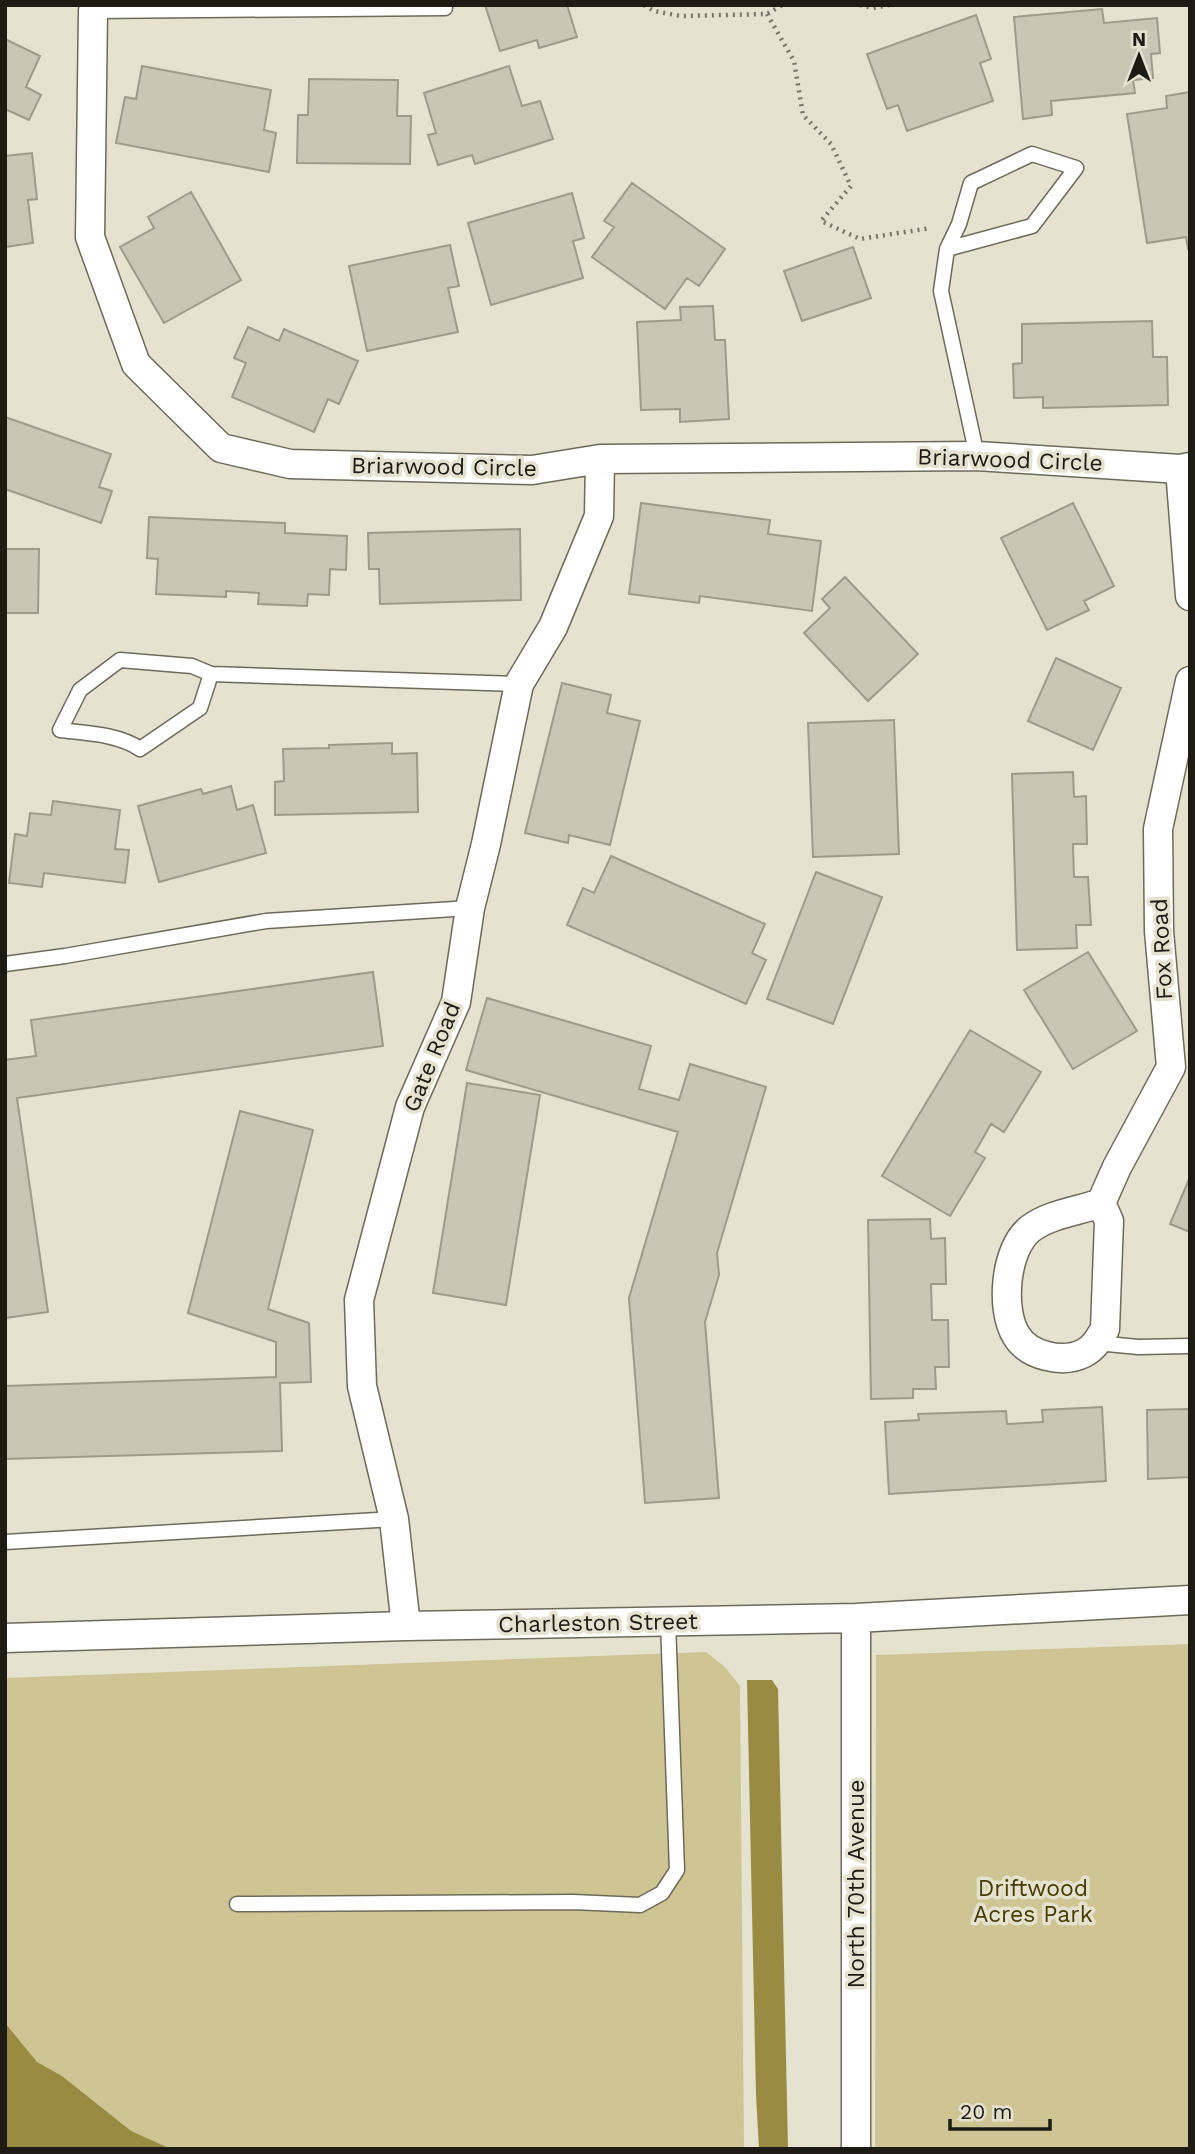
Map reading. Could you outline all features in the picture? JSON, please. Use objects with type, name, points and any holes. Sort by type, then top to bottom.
[{"type":"street","name":"Briarwood Circle","points":[[93,8],[90,237],[136,364],[221,448],[290,464],[532,470],[600,459],[977,456],[1185,468]]},
{"type":"street","name":"Gate Road","points":[[406,1626],[394,1519],[362,1386],[359,1300],[410,1107],[456,1002],[470,908],[519,684],[553,626],[599,516],[600,459]]},
{"type":"street","points":[[1185,468],[1190,596]]},
{"type":"street","name":"Fox Road","points":[[1101,1203],[1117,1167],[1171,1067],[1159,931],[1158,829],[1190,681]]},
{"type":"street","points":[[1101,1203],[1109,1221],[1105,1329],[1097,1343],[1083,1354],[1065,1358],[1045,1356],[1030,1350],[1017,1338],[1010,1322],[1007,1292],[1009,1270],[1016,1249],[1027,1232],[1038,1223],[1101,1203]]},
{"type":"street","name":"Charleston Street","points":[[5,1638],[406,1626],[856,1618],[1190,1600]]},
{"type":"street","name":"North 70th Avenue","points":[[856,1618],[856,2149]]},
{"type":"lane","name":"Briarwood Circle","points":[[93,8],[446,8]]},
{"type":"lane","points":[[947,250],[1032,226],[1076,168],[1032,154],[971,183],[959,224],[947,250],[941,291],[977,456]]},
{"type":"lane","points":[[211,674],[201,708],[140,749],[121,741],[60,730],[80,690],[120,660],[192,666],[211,674],[519,684]]},
{"type":"lane","points":[[5,964],[266,921],[470,908]]},
{"type":"lane","points":[[1097,1343],[1138,1347],[1189,1346]]},
{"type":"lane","points":[[5,1542],[394,1519]]},
{"type":"lane","points":[[237,1904],[475,1905],[573,1902],[640,1905],[662,1893],[677,1870],[668,1622]]},
{"type":"path","points":[[644,5],[654,11],[681,16],[768,14],[782,5]]},
{"type":"path","points":[[860,5],[873,8],[889,5]]},
{"type":"path","points":[[768,14],[794,61],[803,115],[831,144],[851,186],[821,221],[860,239],[959,224]]},
{"type":"green space","name":"Driftwood Acres Park","points":[[1190,1644],[1190,2149],[875,2149],[876,1655]]},
{"type":"green space","points":[[706,1652],[725,1667],[740,1686],[744,2149],[5,2149],[5,1678]]},
{"type":"shaded area","points":[[747,1680],[772,1680],[778,1689],[788,2149],[759,2149]]},
{"type":"shaded area","points":[[5,2023],[37,2062],[62,2076],[131,2131],[171,2149],[5,2149]]},
{"type":"building","points":[[485,5],[567,5],[577,37],[539,48],[537,40],[500,51]]},
{"type":"building","points":[[1102,9],[1104,23],[1157,18],[1160,53],[1151,54],[1153,78],[1133,80],[1135,93],[1051,101],[1052,115],[1023,119],[1014,17]]},
{"type":"building","points":[[976,15],[991,59],[980,63],[993,101],[907,131],[898,105],[887,109],[867,54]]},
{"type":"building","points":[[5,39],[40,56],[26,87],[41,95],[29,120],[5,109]]},
{"type":"building","points":[[142,66],[271,90],[264,130],[276,133],[269,172],[116,143],[125,97],[136,99]]},
{"type":"building","points":[[509,66],[522,106],[540,101],[553,139],[475,164],[472,155],[438,165],[428,135],[436,133],[424,93]]},
{"type":"building","points":[[309,79],[398,80],[397,116],[411,116],[410,164],[297,163],[298,115],[308,115]]},
{"type":"building","points":[[1190,92],[1188,249],[1186,237],[1147,243],[1127,114],[1167,108],[1166,96]]},
{"type":"building","points":[[32,153],[37,199],[28,200],[33,243],[5,247],[5,156]]},
{"type":"building","points":[[632,183],[725,249],[699,286],[687,278],[665,309],[592,257],[614,227],[604,221]]},
{"type":"building","points":[[191,192],[241,280],[164,323],[120,247],[154,228],[148,217]]},
{"type":"building","points":[[572,193],[584,238],[573,241],[583,278],[491,305],[468,223]]},
{"type":"building","points":[[450,245],[459,286],[448,288],[458,332],[367,351],[349,266]]},
{"type":"building","points":[[853,247],[871,298],[802,321],[784,271]]},
{"type":"building","points":[[713,306],[715,340],[725,340],[729,419],[680,422],[680,409],[641,410],[637,322],[681,320],[680,307]]},
{"type":"building","points":[[1152,321],[1153,357],[1167,357],[1168,405],[1043,408],[1043,397],[1014,398],[1013,364],[1022,363],[1022,324]]},
{"type":"building","points":[[248,327],[279,341],[284,329],[358,361],[339,404],[328,399],[314,432],[232,397],[246,363],[234,358]]},
{"type":"building","points":[[5,417],[111,454],[99,487],[112,491],[101,523],[5,489]]},
{"type":"building","points":[[641,503],[770,520],[768,534],[821,541],[812,611],[700,596],[699,603],[629,594]]},
{"type":"building","points":[[1073,503],[1114,586],[1084,601],[1089,610],[1047,630],[1001,538]]},
{"type":"building","points":[[149,517],[285,523],[285,533],[347,536],[346,570],[330,569],[329,595],[308,594],[307,606],[258,604],[259,593],[226,591],[226,597],[156,594],[158,559],[147,558]]},
{"type":"building","points":[[520,529],[521,600],[380,604],[379,569],[369,569],[368,533]]},
{"type":"building","points":[[5,549],[39,549],[38,613],[5,613]]},
{"type":"building","points":[[845,577],[918,654],[868,701],[804,633],[830,608],[822,599]]},
{"type":"building","points":[[1056,658],[1121,688],[1093,750],[1028,721]]},
{"type":"building","points":[[562,683],[611,695],[607,713],[640,721],[610,845],[569,835],[568,843],[525,833]]},
{"type":"building","points":[[894,720],[899,854],[813,857],[808,723]]},
{"type":"building","points":[[392,743],[392,754],[417,753],[418,812],[275,815],[275,782],[284,781],[283,749]]},
{"type":"building","points":[[1073,772],[1074,797],[1086,796],[1087,844],[1073,844],[1074,877],[1088,877],[1091,925],[1076,925],[1077,948],[1017,950],[1012,774]]},
{"type":"building","points":[[231,786],[237,810],[253,805],[266,853],[159,882],[138,806],[201,789],[203,794]]},
{"type":"building","points":[[53,801],[120,810],[115,849],[129,850],[125,883],[44,873],[42,887],[9,883],[15,834],[27,836],[30,813],[51,815]]},
{"type":"building","points":[[611,856],[765,924],[752,953],[766,960],[746,1004],[567,925],[583,888],[594,893]]},
{"type":"building","points":[[816,872],[882,897],[833,1024],[767,999]]},
{"type":"building","points":[[1088,952],[1137,1031],[1073,1069],[1024,990]]},
{"type":"building","points":[[373,972],[383,1046],[17,1098],[48,1312],[5,1318],[5,1060],[36,1056],[31,1020]]},
{"type":"building","points":[[487,998],[651,1046],[639,1089],[679,1100],[690,1064],[766,1087],[717,1253],[719,1275],[705,1322],[719,1498],[645,1503],[629,1298],[678,1132],[466,1070]]},
{"type":"building","points":[[970,1030],[1041,1072],[1004,1132],[991,1124],[975,1152],[985,1158],[950,1216],[882,1176]]},
{"type":"building","points":[[467,1083],[540,1095],[506,1305],[433,1293]]},
{"type":"building","points":[[240,1111],[313,1130],[268,1309],[309,1323],[311,1382],[280,1383],[282,1451],[5,1459],[5,1386],[276,1377],[276,1342],[188,1313]]},
{"type":"building","points":[[1190,1177],[1190,1232],[1170,1224]]},
{"type":"building","points":[[930,1219],[931,1239],[945,1238],[946,1284],[931,1284],[932,1320],[948,1320],[949,1367],[935,1367],[936,1389],[913,1389],[913,1398],[871,1399],[868,1220]]},
{"type":"building","points":[[1102,1407],[1106,1481],[889,1494],[885,1422],[919,1420],[918,1414],[1006,1411],[1007,1424],[1043,1422],[1042,1410]]},
{"type":"building","points":[[1190,1409],[1190,1477],[1148,1479],[1147,1410]]}]
